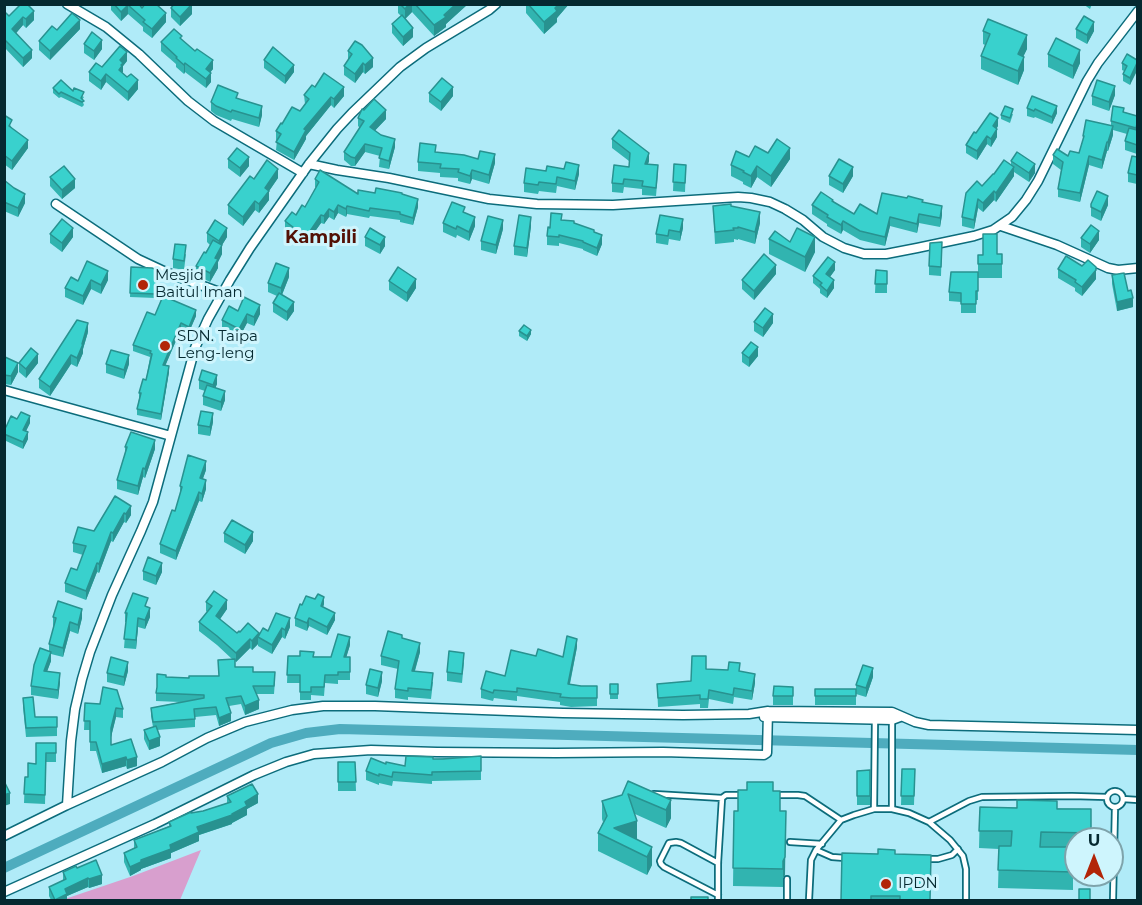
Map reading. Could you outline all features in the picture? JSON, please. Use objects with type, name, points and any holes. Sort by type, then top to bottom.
[{"type":"street","points":[[67,4],[106,27],[139,54],[188,101],[214,121],[303,173]]},
{"type":"street","points":[[67,805],[71,741],[82,679],[112,595],[153,502],[195,348],[208,319],[250,248],[309,164],[337,129],[400,68],[426,48],[496,4]]},
{"type":"street","points":[[309,164],[489,199],[537,204],[613,205],[751,198],[770,202],[785,209],[803,220],[823,237],[844,248],[864,254],[886,254],[974,236],[993,230],[1012,217],[1026,200],[1087,81],[1137,11]]},
{"type":"street","points":[[56,204],[138,259],[222,293]]},
{"type":"street","points":[[1000,226],[1057,245],[1108,268],[1118,270],[1137,268]]},
{"type":"street","points":[[4,390],[171,436]]},
{"type":"street","points":[[4,836],[217,734],[245,723],[292,710],[323,706],[575,714],[749,714],[768,718],[894,719],[929,725],[1137,730]]},
{"type":"street","points":[[4,892],[155,824],[254,775],[314,754],[371,750],[460,753],[764,754],[767,753],[768,718]]},
{"type":"lane","points":[[874,809],[875,719]]},
{"type":"lane","points":[[892,809],[894,719]]},
{"type":"lane","points":[[1116,791],[1122,795],[1122,800],[1115,807],[1108,804],[1107,797],[1109,793],[1116,791]]},
{"type":"lane","points":[[650,794],[722,798],[726,795],[750,795]]},
{"type":"lane","points":[[774,795],[805,796],[841,820]]},
{"type":"lane","points":[[929,822],[969,801],[982,797],[1107,797]]},
{"type":"lane","points":[[718,863],[675,842],[669,843],[660,861],[664,867],[718,898],[722,798]]},
{"type":"lane","points":[[1122,800],[1137,800]]},
{"type":"lane","points":[[1113,900],[1115,807]]},
{"type":"lane","points":[[809,900],[811,860],[816,850],[841,820],[874,809],[892,809],[909,813],[929,822],[958,849],[963,856],[966,869],[966,900]]},
{"type":"lane","points":[[790,842],[822,844]]},
{"type":"lane","points":[[916,859],[938,860],[952,855],[958,849]]},
{"type":"lane","points":[[816,850],[832,857],[850,858]]},
{"type":"lane","points":[[787,879],[787,900]]},
{"type":"shaded area","points":[[201,850],[180,900],[62,900],[133,876]]},
{"type":"building","points":[[21,4],[27,4],[34,11],[26,19],[23,17],[12,29],[32,50],[23,58],[4,39],[4,15],[6,13],[9,16]]},
{"type":"building","points":[[114,4],[139,4],[142,8],[145,4],[156,4],[166,13],[152,29],[128,5],[121,12]]},
{"type":"building","points":[[174,4],[192,4],[180,17],[171,8]]},
{"type":"building","points":[[415,4],[456,4],[444,15],[446,17],[434,25]]},
{"type":"building","points":[[528,4],[559,4],[555,8],[557,11],[544,22]]},
{"type":"building","points":[[72,13],[80,20],[50,51],[39,41],[52,26],[57,30]]},
{"type":"building","points":[[402,15],[413,28],[403,37],[392,24]]},
{"type":"building","points":[[1084,16],[1094,22],[1087,35],[1076,29]]},
{"type":"building","points":[[988,19],[1027,35],[1018,54],[1024,57],[1018,71],[981,56],[990,34],[983,31]]},
{"type":"building","points":[[174,29],[182,36],[180,38],[195,51],[197,49],[213,60],[206,69],[211,73],[206,79],[185,63],[184,65],[161,42]]},
{"type":"building","points":[[92,32],[102,40],[94,51],[84,44]]},
{"type":"building","points":[[1056,38],[1080,50],[1073,66],[1048,54]]},
{"type":"building","points":[[355,41],[362,45],[373,58],[365,65],[363,63],[355,74],[344,66],[352,54],[348,51]]},
{"type":"building","points":[[120,46],[127,52],[120,60],[123,63],[119,70],[127,77],[131,74],[138,80],[128,92],[106,74],[101,81],[89,72],[96,63],[102,67]]},
{"type":"building","points":[[273,47],[294,65],[285,76],[264,60]]},
{"type":"building","points":[[1127,54],[1137,60],[1130,78],[1123,74],[1127,66],[1122,63]]},
{"type":"building","points":[[324,73],[344,87],[334,99],[331,97],[304,129],[306,130],[294,152],[276,142],[281,134],[276,131],[292,107],[300,111],[309,99],[304,95],[312,85],[315,87]]},
{"type":"building","points":[[442,78],[453,87],[441,102],[429,93]]},
{"type":"building","points":[[61,80],[73,91],[74,88],[84,92],[81,98],[84,101],[61,92],[59,94],[53,88]]},
{"type":"building","points":[[1097,80],[1115,86],[1109,102],[1092,96]]},
{"type":"building","points":[[218,85],[238,93],[236,98],[262,106],[259,118],[232,110],[231,112],[211,102]]},
{"type":"building","points":[[1032,96],[1057,106],[1052,117],[1027,108]]},
{"type":"building","points":[[374,99],[386,110],[370,127],[381,135],[395,139],[389,161],[379,158],[382,148],[365,144],[355,158],[344,152],[364,121],[358,118],[362,109],[364,110]]},
{"type":"building","points":[[1005,106],[1013,109],[1010,118],[1001,115]]},
{"type":"building","points":[[1113,106],[1124,108],[1123,112],[1137,116],[1136,128],[1111,121]]},
{"type":"building","points":[[990,113],[998,118],[993,126],[997,129],[991,139],[987,136],[977,151],[966,145]]},
{"type":"building","points":[[4,115],[12,120],[9,126],[28,140],[12,161],[4,155]]},
{"type":"building","points":[[1086,120],[1113,126],[1102,160],[1089,156],[1080,193],[1058,189],[1063,162],[1053,155],[1057,149],[1068,156],[1070,151],[1079,153]]},
{"type":"building","points":[[1129,128],[1137,130],[1137,145],[1125,141]]},
{"type":"building","points":[[619,130],[649,153],[645,164],[658,165],[656,188],[642,186],[643,181],[624,179],[623,184],[612,183],[614,165],[629,167],[630,153],[612,139]]},
{"type":"building","points":[[777,139],[790,148],[771,176],[757,166],[751,176],[731,165],[736,151],[749,157],[755,146],[768,153]]},
{"type":"building","points":[[420,143],[436,145],[435,152],[478,159],[480,151],[495,154],[489,175],[472,170],[470,176],[458,172],[459,169],[440,168],[441,164],[418,162]]},
{"type":"building","points":[[237,148],[249,157],[240,168],[228,159]]},
{"type":"building","points":[[1017,152],[1035,164],[1029,173],[1011,161]]},
{"type":"building","points":[[1132,156],[1137,157],[1137,175],[1128,173]]},
{"type":"building","points":[[839,159],[853,167],[843,184],[829,176]]},
{"type":"building","points":[[267,160],[278,169],[265,188],[269,191],[259,204],[255,201],[243,217],[228,205],[250,176],[254,179]]},
{"type":"building","points":[[1004,160],[1014,167],[996,193],[994,191],[983,203],[978,199],[974,220],[962,217],[966,193],[977,181],[982,186]]},
{"type":"building","points":[[566,162],[579,165],[575,181],[557,177],[556,184],[524,183],[526,168],[546,171],[547,166],[564,169]]},
{"type":"building","points":[[674,164],[686,165],[685,183],[673,182]]},
{"type":"building","points":[[64,166],[75,179],[62,190],[50,177]]},
{"type":"building","points":[[320,170],[358,194],[358,190],[375,193],[376,188],[418,199],[413,218],[400,214],[400,212],[370,208],[369,211],[347,206],[346,209],[338,205],[334,212],[329,209],[324,216],[321,215],[306,237],[285,221],[292,212],[296,215],[302,205],[305,207],[319,182],[315,179]]},
{"type":"building","points":[[4,180],[25,194],[18,208],[4,202]]},
{"type":"building","points":[[1097,191],[1108,196],[1101,212],[1091,207]]},
{"type":"building","points":[[821,192],[854,214],[860,204],[877,214],[882,193],[907,198],[908,196],[923,200],[922,202],[942,206],[940,218],[919,214],[917,224],[890,217],[885,237],[860,231],[843,221],[841,225],[827,217],[828,215],[812,205]]},
{"type":"building","points":[[452,202],[465,207],[463,212],[475,217],[469,232],[443,223]]},
{"type":"building","points":[[731,204],[731,206],[760,212],[755,232],[738,227],[733,228],[734,230],[715,232],[713,206]]},
{"type":"building","points":[[551,213],[562,214],[561,220],[574,221],[602,235],[597,248],[583,241],[559,235],[559,237],[547,236]]},
{"type":"building","points":[[519,215],[531,217],[527,248],[514,246]]},
{"type":"building","points":[[660,215],[683,219],[680,232],[669,230],[668,236],[656,234]]},
{"type":"building","points":[[488,216],[503,220],[496,245],[481,241]]},
{"type":"building","points":[[62,219],[73,228],[62,243],[50,234]]},
{"type":"building","points":[[215,220],[227,228],[219,241],[207,233]]},
{"type":"building","points":[[1091,225],[1099,231],[1090,244],[1081,238]]},
{"type":"building","points":[[370,228],[385,237],[380,245],[365,237]]},
{"type":"building","points":[[797,228],[815,237],[805,257],[769,239],[775,231],[790,242]]},
{"type":"building","points":[[983,234],[997,234],[997,254],[1002,254],[1002,264],[978,264],[978,255],[983,255]]},
{"type":"building","points":[[213,240],[222,245],[215,258],[218,259],[210,273],[196,266]]},
{"type":"building","points":[[942,242],[941,267],[929,266],[930,243]]},
{"type":"building","points":[[175,244],[186,245],[184,261],[173,259]]},
{"type":"building","points":[[764,254],[776,265],[754,291],[742,280]]},
{"type":"building","points":[[1066,256],[1082,266],[1088,260],[1096,267],[1082,287],[1075,282],[1076,280],[1058,269]]},
{"type":"building","points":[[828,257],[835,262],[826,274],[834,280],[827,291],[820,285],[822,283],[813,276]]},
{"type":"building","points":[[87,261],[108,271],[101,285],[91,280],[83,296],[65,288],[71,277],[78,281]]},
{"type":"building","points":[[276,263],[289,268],[281,288],[268,283]]},
{"type":"building","name":"Mesjid Baitul Iman","points":[[131,267],[157,270],[156,294],[130,293]]},
{"type":"building","points":[[398,267],[416,279],[407,293],[389,281]]},
{"type":"building","points":[[876,270],[887,271],[887,284],[875,284]]},
{"type":"building","points":[[951,272],[978,272],[976,304],[961,304],[961,293],[949,292]]},
{"type":"building","points":[[1124,273],[1128,291],[1131,290],[1133,298],[1117,302],[1112,275]]},
{"type":"building","points":[[279,293],[294,302],[287,312],[273,303]]},
{"type":"building","points":[[163,296],[196,310],[189,327],[181,323],[163,365],[169,366],[161,414],[137,409],[141,393],[139,393],[143,379],[146,380],[152,354],[151,351],[133,345],[147,312],[155,315]]},
{"type":"building","points":[[244,297],[260,305],[254,317],[247,314],[239,329],[222,320],[229,306],[238,311]]},
{"type":"building","points":[[765,308],[773,314],[763,328],[754,322]]},
{"type":"building","points":[[77,320],[88,323],[83,344],[77,358],[71,355],[50,387],[39,379]]},
{"type":"building","points":[[524,325],[531,330],[527,336],[519,331]]},
{"type":"building","points":[[751,342],[758,347],[749,358],[742,353]]},
{"type":"building","points":[[31,348],[38,354],[26,369],[19,363]]},
{"type":"building","points":[[111,350],[129,355],[124,370],[106,364]]},
{"type":"building","points":[[5,357],[18,363],[11,376],[4,375]]},
{"type":"building","points":[[202,370],[217,375],[213,385],[199,380]]},
{"type":"building","points":[[207,385],[225,391],[221,402],[203,396]]},
{"type":"building","points":[[201,411],[213,413],[210,427],[198,425]]},
{"type":"building","points":[[21,412],[30,416],[23,430],[28,432],[23,442],[4,434],[4,426],[6,427],[11,416],[17,419]]},
{"type":"building","points":[[131,432],[155,440],[138,486],[117,480]]},
{"type":"building","points":[[188,455],[206,461],[200,478],[206,480],[176,551],[160,544],[172,510],[175,511]]},
{"type":"building","points":[[115,496],[131,506],[126,514],[124,513],[113,533],[111,532],[86,591],[65,583],[71,568],[77,570],[86,546],[73,543],[78,527],[94,531]]},
{"type":"building","points":[[232,520],[253,532],[245,545],[224,533]]},
{"type":"building","points":[[148,557],[162,563],[156,576],[143,571]]},
{"type":"building","points":[[214,591],[227,600],[216,616],[237,633],[248,623],[259,633],[236,653],[199,622],[212,606],[206,602]]},
{"type":"building","points":[[133,593],[148,598],[145,606],[150,608],[145,620],[138,618],[136,640],[124,639],[127,613],[125,613]]},
{"type":"building","points":[[318,594],[324,597],[321,606],[335,613],[327,627],[309,618],[307,623],[295,618],[306,596],[315,599]]},
{"type":"building","points":[[58,601],[82,609],[78,625],[70,622],[63,648],[49,644]]},
{"type":"building","points":[[276,613],[290,618],[285,630],[282,628],[272,645],[258,637],[263,628],[268,631]]},
{"type":"building","points":[[388,631],[420,643],[412,671],[433,673],[431,690],[395,689],[399,661],[381,656]]},
{"type":"building","points":[[338,634],[350,637],[344,657],[350,657],[350,672],[325,675],[324,687],[311,687],[311,692],[300,692],[300,675],[287,675],[288,656],[300,656],[300,651],[314,652],[313,657],[331,657]]},
{"type":"building","points":[[567,636],[577,639],[568,684],[597,686],[597,698],[560,697],[561,694],[517,688],[517,692],[494,690],[493,693],[481,689],[486,671],[505,676],[511,650],[536,656],[538,649],[563,657]]},
{"type":"building","points":[[40,648],[51,652],[44,671],[60,673],[58,690],[31,686],[34,665]]},
{"type":"building","points":[[449,651],[464,653],[462,674],[447,672]]},
{"type":"building","points":[[692,656],[706,656],[706,669],[728,670],[729,662],[740,663],[739,671],[755,674],[752,691],[734,688],[733,695],[709,690],[708,699],[700,699],[700,695],[658,698],[657,684],[691,681]]},
{"type":"building","points":[[111,657],[128,662],[124,677],[107,673]]},
{"type":"building","points":[[235,659],[235,667],[253,667],[253,672],[275,672],[274,686],[253,686],[259,700],[245,706],[241,696],[226,698],[231,713],[219,718],[216,707],[194,709],[195,719],[153,722],[151,708],[204,698],[204,695],[156,693],[157,674],[166,675],[166,677],[189,678],[189,676],[219,676],[218,660]]},
{"type":"building","points":[[863,665],[873,668],[866,688],[856,685]]},
{"type":"building","points":[[370,669],[382,672],[378,688],[366,685]]},
{"type":"building","points":[[610,684],[618,684],[618,694],[610,694]]},
{"type":"building","points":[[774,686],[793,687],[793,696],[773,696]]},
{"type":"building","points":[[103,687],[117,690],[123,709],[116,708],[111,728],[111,745],[131,739],[137,757],[127,760],[126,757],[102,764],[96,742],[90,742],[90,721],[84,721],[85,703],[100,704]]},
{"type":"building","points":[[815,689],[856,689],[856,696],[815,696]]},
{"type":"building","points":[[33,697],[35,717],[57,717],[57,727],[26,728],[23,698]]},
{"type":"building","points":[[156,726],[160,737],[149,741],[144,730]]},
{"type":"building","points":[[36,743],[56,743],[56,753],[46,753],[45,795],[24,794],[28,763],[36,764]]},
{"type":"building","points":[[406,756],[443,759],[481,756],[481,771],[432,772],[432,775],[393,772],[392,777],[379,774],[379,776],[366,771],[371,758],[386,764],[386,762],[405,766]]},
{"type":"building","points":[[338,762],[355,762],[356,782],[338,782]]},
{"type":"building","points":[[902,769],[915,769],[914,796],[901,796]]},
{"type":"building","points":[[870,770],[870,796],[857,796],[857,771]]},
{"type":"building","points":[[4,781],[10,793],[4,795]]},
{"type":"building","points":[[628,781],[671,800],[666,810],[628,794],[637,821],[614,828],[652,847],[647,857],[598,833],[607,816],[602,801],[622,795]]},
{"type":"building","points":[[747,782],[773,782],[773,791],[780,791],[780,811],[786,811],[783,869],[733,868],[734,811],[738,811],[738,790],[747,790]]},
{"type":"building","points":[[252,784],[258,794],[245,802],[247,806],[232,815],[197,827],[199,832],[170,845],[171,849],[141,860],[130,867],[124,853],[137,847],[134,840],[171,826],[169,822],[191,812],[203,811],[231,802],[227,796]]},
{"type":"building","points":[[1017,800],[1057,801],[1057,809],[1091,809],[1091,827],[1064,827],[1064,832],[1041,832],[1040,847],[1064,847],[1064,872],[998,870],[999,846],[1011,846],[1012,831],[979,831],[980,807],[1017,808]]},
{"type":"building","name":"IPDN","points":[[878,849],[895,850],[895,854],[931,855],[930,900],[900,900],[900,896],[871,896],[871,900],[841,900],[842,853],[878,854]]},
{"type":"building","points":[[96,860],[102,875],[88,878],[65,889],[67,894],[55,900],[49,887],[66,879],[63,872]]},
{"type":"building","points":[[1079,889],[1090,889],[1090,900],[1079,900]]},
{"type":"building","points":[[691,897],[708,897],[708,900],[691,900]]},
{"type":"waterway","points":[[4,868],[271,743],[306,733],[340,729],[1138,750]]},
{"type":"place","name":"Mesjid Baitul Iman","points":[[143,285]]},
{"type":"place","name":"SDN. Taipa Leng-leng","points":[[165,346]]},
{"type":"place","name":"IPDN","points":[[886,884]]},
{"type":"district","name":"Kampili","points":[[321,238]]}]
